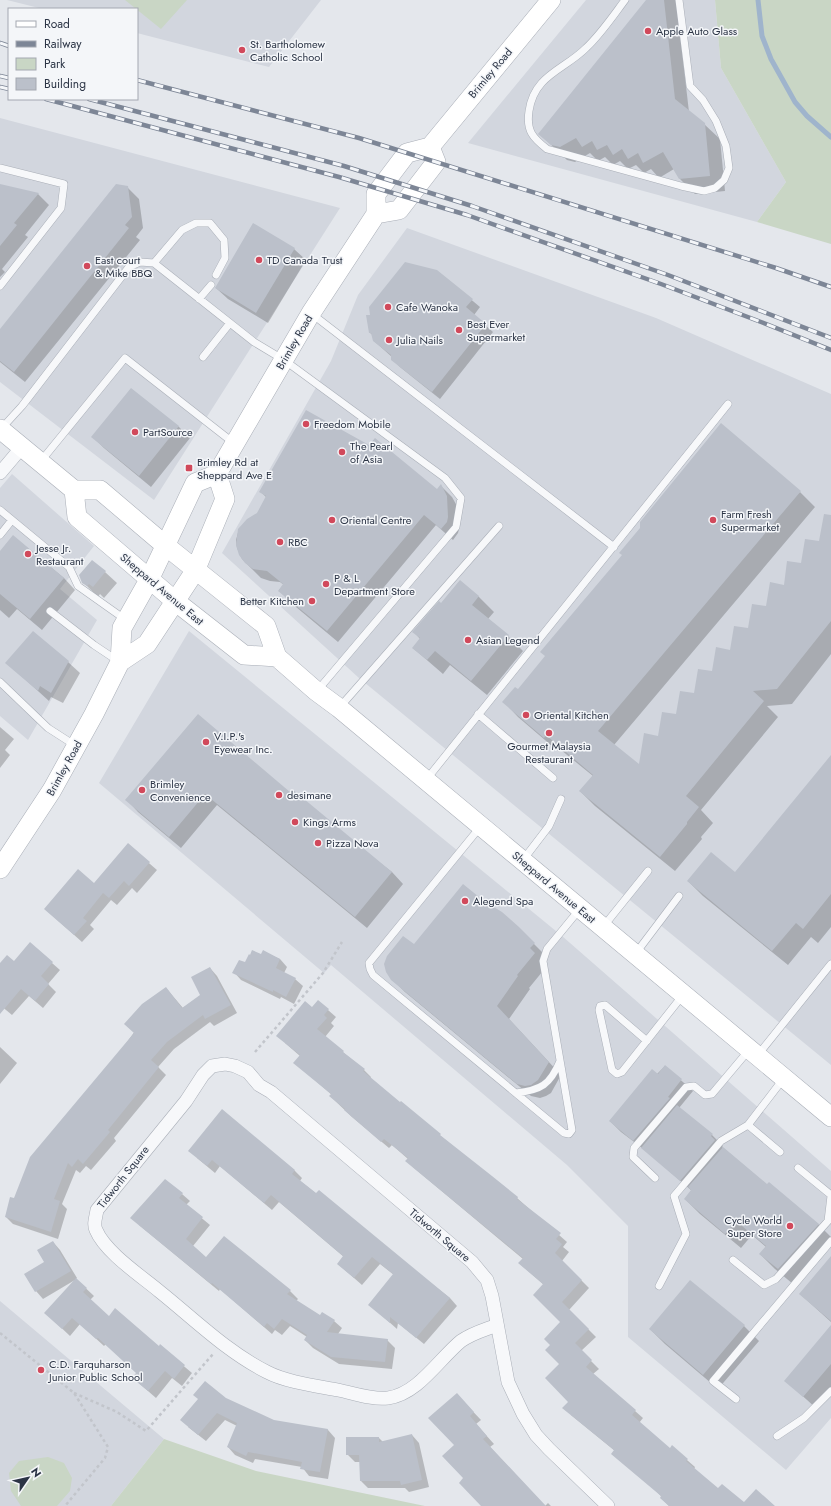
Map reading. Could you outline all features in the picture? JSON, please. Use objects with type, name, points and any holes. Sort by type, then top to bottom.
[{"type":"main road","name":"Brimley Road","points":[[430,146],[551,0]]},
{"type":"main road","points":[[430,146],[436,162],[399,210],[376,214],[376,194],[407,153],[430,146]]},
{"type":"main road","name":"Brimley Road","points":[[0,870],[52,790],[120,662],[122,628],[150,580],[194,483],[217,474],[311,312],[376,214]]},
{"type":"main road","points":[[1,429],[74,490]]},
{"type":"main road","name":"Brimley Road","points":[[120,662],[147,644],[196,571],[225,499],[217,474]]},
{"type":"main road","name":"Sheppard Avenue East","points":[[277,657],[244,655],[175,601],[77,517],[74,490],[100,490],[196,571],[266,626],[277,657],[316,691],[339,708],[831,1117]]},
{"type":"street","points":[[0,473],[22,447]]},
{"type":"street","name":"Tidworth Square","points":[[497,1325],[466,1338],[446,1354],[426,1376],[399,1396],[386,1398],[367,1396],[294,1381],[269,1373],[233,1351],[114,1254],[99,1236],[94,1223],[97,1210],[186,1101],[212,1066],[225,1064],[235,1066],[248,1072],[259,1085],[271,1092],[472,1262],[487,1280],[492,1296],[508,1382],[523,1414],[549,1450],[608,1506]]},
{"type":"lane","points":[[625,0],[586,48],[536,88],[530,102],[528,116],[529,127],[534,139],[547,149],[704,191],[715,188],[724,180],[729,168],[726,146],[716,121],[703,100],[690,86],[679,0]]},
{"type":"lane","points":[[0,168],[64,184],[61,208],[0,286]]},
{"type":"lane","points":[[154,263],[182,230],[196,223],[210,223],[224,240],[225,258],[216,275]]},
{"type":"lane","points":[[1,429],[22,406],[128,267],[140,262],[154,263],[254,342],[284,360],[446,478],[461,498],[456,527],[316,691]]},
{"type":"lane","points":[[199,299],[211,286]]},
{"type":"lane","points":[[311,312],[614,547]]},
{"type":"lane","points":[[203,357],[230,323]]},
{"type":"lane","points":[[40,462],[125,358],[235,444]]},
{"type":"lane","points":[[426,780],[728,404]]},
{"type":"lane","points":[[0,510],[69,567],[78,586],[126,621]]},
{"type":"lane","points":[[0,535],[12,520]]},
{"type":"lane","points":[[339,708],[499,526]]},
{"type":"lane","points":[[50,611],[94,645],[120,662]]},
{"type":"lane","points":[[0,682],[48,728],[76,746]]},
{"type":"lane","points":[[478,714],[554,778]]},
{"type":"lane","points":[[522,861],[549,826],[561,800]]},
{"type":"lane","points":[[481,826],[369,963],[370,969],[373,975],[564,1133],[569,1134],[572,1130],[543,961],[546,949],[580,909]]},
{"type":"lane","points":[[602,927],[648,871]]},
{"type":"lane","points":[[635,954],[680,896]]},
{"type":"lane","points":[[655,1178],[633,1157],[634,1148],[686,1087],[694,1086],[705,1095],[712,1094],[753,1053],[831,964]]},
{"type":"lane","points":[[647,1041],[605,1005],[600,1006],[599,1010],[612,1070],[617,1074],[622,1072],[647,1041],[683,995]]},
{"type":"lane","points":[[516,1093],[530,1092],[541,1088],[551,1080],[560,1061]]},
{"type":"lane","points":[[659,1286],[686,1234],[674,1196],[721,1141],[748,1124],[784,1078]]},
{"type":"lane","points":[[748,1124],[780,1152]]},
{"type":"lane","points":[[733,1260],[764,1285],[776,1279],[828,1220],[831,1195],[798,1168]]},
{"type":"lane","points":[[736,1399],[713,1381],[831,1241]]},
{"type":"lane","points":[[777,1436],[804,1418],[831,1392]]},
{"type":"path","points":[[254,1052],[322,973],[342,942]]},
{"type":"path","points":[[0,1334],[74,1393],[117,1412],[146,1431],[210,1358],[222,1342]]},
{"type":"path","points":[[65,1506],[105,1458],[108,1447],[74,1393]]},
{"type":"shaded area","name":"St. Bartholomew Catholic School","points":[[7,0],[321,0],[269,67],[138,33],[138,8],[39,8]]},
{"type":"shaded area","points":[[586,0],[715,0],[721,68],[786,182],[757,222],[468,143]]},
{"type":"shaded area","points":[[0,118],[340,208],[154,500],[0,382]]},
{"type":"shaded area","points":[[407,228],[656,318],[831,394],[831,1065],[359,678],[222,553],[331,361],[358,295]]},
{"type":"shaded area","points":[[12,474],[94,546],[60,589],[97,620],[28,740],[0,716],[0,488]]},
{"type":"shaded area","points":[[189,631],[562,936],[831,1171],[831,1418],[786,1470],[628,1337],[628,1226],[567,1165],[331,965],[324,973],[99,783]]},
{"type":"shaded area","name":"C.D. Farquharson Junior Public School","points":[[0,1301],[164,1439],[111,1506],[0,1506]]},
{"type":"green space","points":[[125,0],[187,0],[161,29],[138,10],[138,8],[135,8]]},
{"type":"green space","points":[[715,0],[831,0],[831,244],[757,222],[786,182],[721,68]]},
{"type":"green space","points":[[164,1439],[256,1471],[425,1506],[111,1506]]},
{"type":"green space","points":[[48,1457],[64,1463],[72,1478],[70,1491],[57,1506],[21,1506],[11,1491],[9,1473],[19,1461]]},
{"type":"building","points":[[646,0],[664,0],[675,99],[705,123],[710,176],[679,179],[663,152],[643,163],[638,153],[628,159],[622,149],[613,155],[607,145],[597,150],[592,141],[582,147],[576,138],[560,147],[551,145],[538,134]]},
{"type":"building","points":[[0,184],[39,193],[14,223],[17,225],[0,246]]},
{"type":"building","points":[[116,184],[128,186],[132,217],[125,225],[129,228],[14,372],[0,361],[0,329]]},
{"type":"building","name":"TD Canada Trust","points":[[253,223],[295,248],[256,313],[215,288]]},
{"type":"building","points":[[405,262],[437,270],[473,299],[466,307],[486,324],[432,392],[391,360],[391,355],[373,341],[371,333],[369,333],[366,315],[370,315],[369,307]]},
{"type":"building","name":"PartSource","points":[[131,388],[179,426],[139,476],[91,437]]},
{"type":"building","name":"Oriental Centre","points":[[306,410],[369,445],[375,438],[437,489],[441,484],[447,496],[448,517],[447,522],[441,529],[424,515],[327,631],[278,591],[283,584],[267,571],[253,569],[245,563],[239,555],[236,545],[238,529],[247,519],[257,513],[266,496],[259,492]]},
{"type":"building","points":[[721,423],[801,491],[598,731],[639,764],[644,733],[658,736],[662,712],[676,714],[680,691],[694,693],[698,669],[712,671],[716,647],[730,650],[734,626],[748,628],[752,604],[766,606],[770,582],[784,585],[787,561],[801,563],[805,539],[819,541],[824,514],[831,515],[831,621],[777,689],[753,691],[764,701],[686,796],[699,807],[660,857],[579,791],[593,775],[546,735],[544,738],[502,702],[515,687],[518,689],[545,656],[540,652],[622,555],[619,553],[640,528],[640,522]]},
{"type":"building","points":[[13,535],[64,578],[30,619],[0,594],[0,551]]},
{"type":"building","points":[[92,560],[106,571],[93,587],[89,584],[87,586],[82,583],[79,575]]},
{"type":"building","points":[[460,580],[479,596],[472,605],[509,635],[471,681],[435,651],[427,660],[412,648],[420,638],[412,632],[439,601],[441,603]]},
{"type":"building","points":[[33,631],[69,661],[51,693],[40,686],[38,691],[5,663]]},
{"type":"building","points":[[198,714],[290,792],[292,789],[392,872],[355,917],[205,794],[169,837],[125,800]]},
{"type":"building","points":[[831,755],[831,894],[803,929],[796,923],[772,951],[687,881],[711,852],[735,872]]},
{"type":"building","points":[[128,843],[150,862],[129,886],[124,881],[109,898],[103,893],[83,918],[87,921],[74,935],[44,909],[78,869],[94,883]]},
{"type":"building","points":[[463,884],[484,901],[502,912],[535,943],[530,948],[535,953],[517,975],[518,976],[497,1006],[549,1062],[538,1080],[531,1085],[525,1086],[517,1084],[391,980],[386,972],[384,964],[387,956],[403,936],[414,944]]},
{"type":"building","points":[[30,942],[53,962],[41,976],[49,984],[35,1001],[21,989],[0,1014],[0,963],[7,955],[14,961]]},
{"type":"building","points":[[252,950],[261,954],[263,950],[280,959],[276,968],[296,978],[286,997],[232,973],[239,960],[245,962]]},
{"type":"building","points":[[210,967],[231,1005],[205,1019],[203,1015],[167,1042],[151,1060],[159,1067],[108,1130],[110,1132],[83,1164],[78,1159],[72,1167],[68,1163],[54,1199],[60,1201],[51,1232],[5,1217],[10,1197],[14,1198],[30,1157],[134,1033],[124,1024],[142,1004],[166,987],[182,1008],[200,995],[191,977]]},
{"type":"building","points":[[318,1000],[329,1009],[324,1015],[327,1018],[317,1029],[365,1069],[363,1071],[400,1102],[401,1101],[441,1134],[440,1135],[518,1197],[517,1199],[561,1233],[556,1239],[562,1244],[555,1253],[582,1280],[562,1302],[589,1329],[575,1343],[592,1360],[586,1367],[636,1410],[632,1415],[670,1448],[672,1445],[688,1459],[686,1461],[718,1488],[722,1484],[744,1502],[756,1489],[775,1506],[669,1506],[660,1498],[661,1496],[611,1454],[614,1450],[562,1408],[568,1402],[545,1378],[559,1364],[545,1350],[550,1345],[544,1339],[560,1322],[533,1295],[543,1284],[518,1263],[523,1258],[405,1161],[408,1158],[384,1139],[381,1142],[329,1096],[331,1094],[293,1063],[300,1055],[276,1036],[305,1001],[312,1007]]},
{"type":"building","points":[[665,1065],[682,1079],[668,1097],[670,1098],[633,1141],[609,1121],[652,1069],[658,1074]]},
{"type":"building","points":[[677,1105],[713,1134],[711,1136],[715,1140],[680,1181],[641,1148]]},
{"type":"building","points":[[222,1109],[295,1170],[292,1174],[316,1193],[319,1190],[450,1298],[416,1338],[390,1317],[390,1323],[368,1305],[393,1274],[372,1257],[354,1278],[337,1264],[343,1256],[271,1195],[264,1203],[212,1160],[207,1166],[188,1151]]},
{"type":"building","points":[[723,1147],[767,1184],[769,1182],[819,1224],[778,1269],[759,1254],[766,1246],[736,1221],[725,1234],[684,1199],[691,1190],[688,1187]]},
{"type":"building","points":[[165,1179],[183,1193],[179,1198],[203,1217],[186,1239],[206,1257],[224,1236],[291,1290],[287,1294],[320,1315],[322,1312],[335,1320],[327,1332],[388,1339],[385,1362],[331,1357],[304,1340],[307,1335],[282,1319],[274,1329],[267,1323],[264,1327],[212,1283],[211,1284],[130,1218]]},
{"type":"building","points":[[53,1241],[71,1271],[35,1292],[24,1274],[44,1262],[37,1250]]},
{"type":"building","points":[[831,1256],[831,1321],[799,1294]]},
{"type":"building","points":[[76,1278],[87,1288],[83,1292],[109,1316],[115,1308],[159,1346],[160,1344],[185,1365],[174,1379],[165,1371],[148,1391],[132,1378],[136,1373],[98,1338],[96,1339],[72,1318],[62,1329],[44,1313]]},
{"type":"building","points":[[690,1280],[745,1325],[703,1375],[649,1329]]},
{"type":"building","points":[[831,1325],[831,1364],[803,1397],[784,1381]]},
{"type":"building","points":[[205,1381],[226,1398],[274,1420],[328,1429],[320,1472],[300,1469],[302,1462],[248,1452],[246,1456],[227,1447],[237,1423],[217,1413],[198,1435],[180,1420],[198,1399],[193,1395]]},
{"type":"building","points":[[457,1393],[474,1412],[470,1416],[487,1436],[483,1439],[546,1506],[481,1506],[459,1483],[463,1478],[442,1456],[454,1445],[428,1418]]},
{"type":"building","points":[[412,1434],[422,1480],[401,1485],[400,1481],[360,1481],[359,1455],[346,1455],[346,1437],[379,1437],[379,1442]]},
{"type":"waterway","points":[[758,0],[762,36],[771,59],[795,102],[807,116],[831,137]]},
{"type":"railway","points":[[0,43],[8,46]]},
{"type":"railway","points":[[0,76],[8,78]]},
{"type":"railway","points":[[138,80],[359,138],[776,268],[831,287]]},
{"type":"railway","points":[[0,87],[8,89]]},
{"type":"railway","points":[[50,100],[339,177],[467,215],[661,284],[831,350]]},
{"type":"railway","points":[[93,100],[344,166],[472,206],[668,275],[831,338]]},
{"type":"place","name":"Apple Auto Glass","points":[[648,31]]},
{"type":"place","name":"St. Bartholomew Catholic School","points":[[242,50]]},
{"type":"place","name":"TD Canada Trust","points":[[259,260]]},
{"type":"place","name":"East court & Mike BBQ","points":[[87,266]]},
{"type":"place","name":"Cafe Wanoka","points":[[388,307]]},
{"type":"place","name":"Best Ever Supermarket","points":[[459,330]]},
{"type":"place","name":"Julia Nails","points":[[389,340]]},
{"type":"place","name":"Freedom Mobile","points":[[306,424]]},
{"type":"place","name":"PartSource","points":[[135,432]]},
{"type":"place","name":"The Pearl of Asia","points":[[342,452]]},
{"type":"place","name":"Brimley Rd at Sheppard Ave E","points":[[189,468]]},
{"type":"place","name":"Oriental Centre","points":[[332,520]]},
{"type":"place","name":"Farm Fresh Supermarket","points":[[713,520]]},
{"type":"place","name":"RBC","points":[[280,542]]},
{"type":"place","name":"Jesse Jr. Restaurant","points":[[28,554]]},
{"type":"place","name":"P & L Department Store","points":[[326,584]]},
{"type":"place","name":"Better Kitchen","points":[[312,601]]},
{"type":"place","name":"Asian Legend","points":[[468,640]]},
{"type":"place","name":"Oriental Kitchen","points":[[526,715]]},
{"type":"place","name":"Gourmet Malaysia Restaurant","points":[[549,733]]},
{"type":"place","name":"V.I.P.'s Eyewear Inc.","points":[[206,742]]},
{"type":"place","name":"Brimley Convenience","points":[[142,790]]},
{"type":"place","name":"desimane","points":[[279,795]]},
{"type":"place","name":"Kings Arms","points":[[295,822]]},
{"type":"place","name":"Pizza Nova","points":[[318,843]]},
{"type":"place","name":"Alegend Spa","points":[[465,901]]},
{"type":"place","name":"Cycle World Super Store","points":[[790,1226]]},
{"type":"place","name":"C.D. Farquharson Junior Public School","points":[[41,1370]]}]
